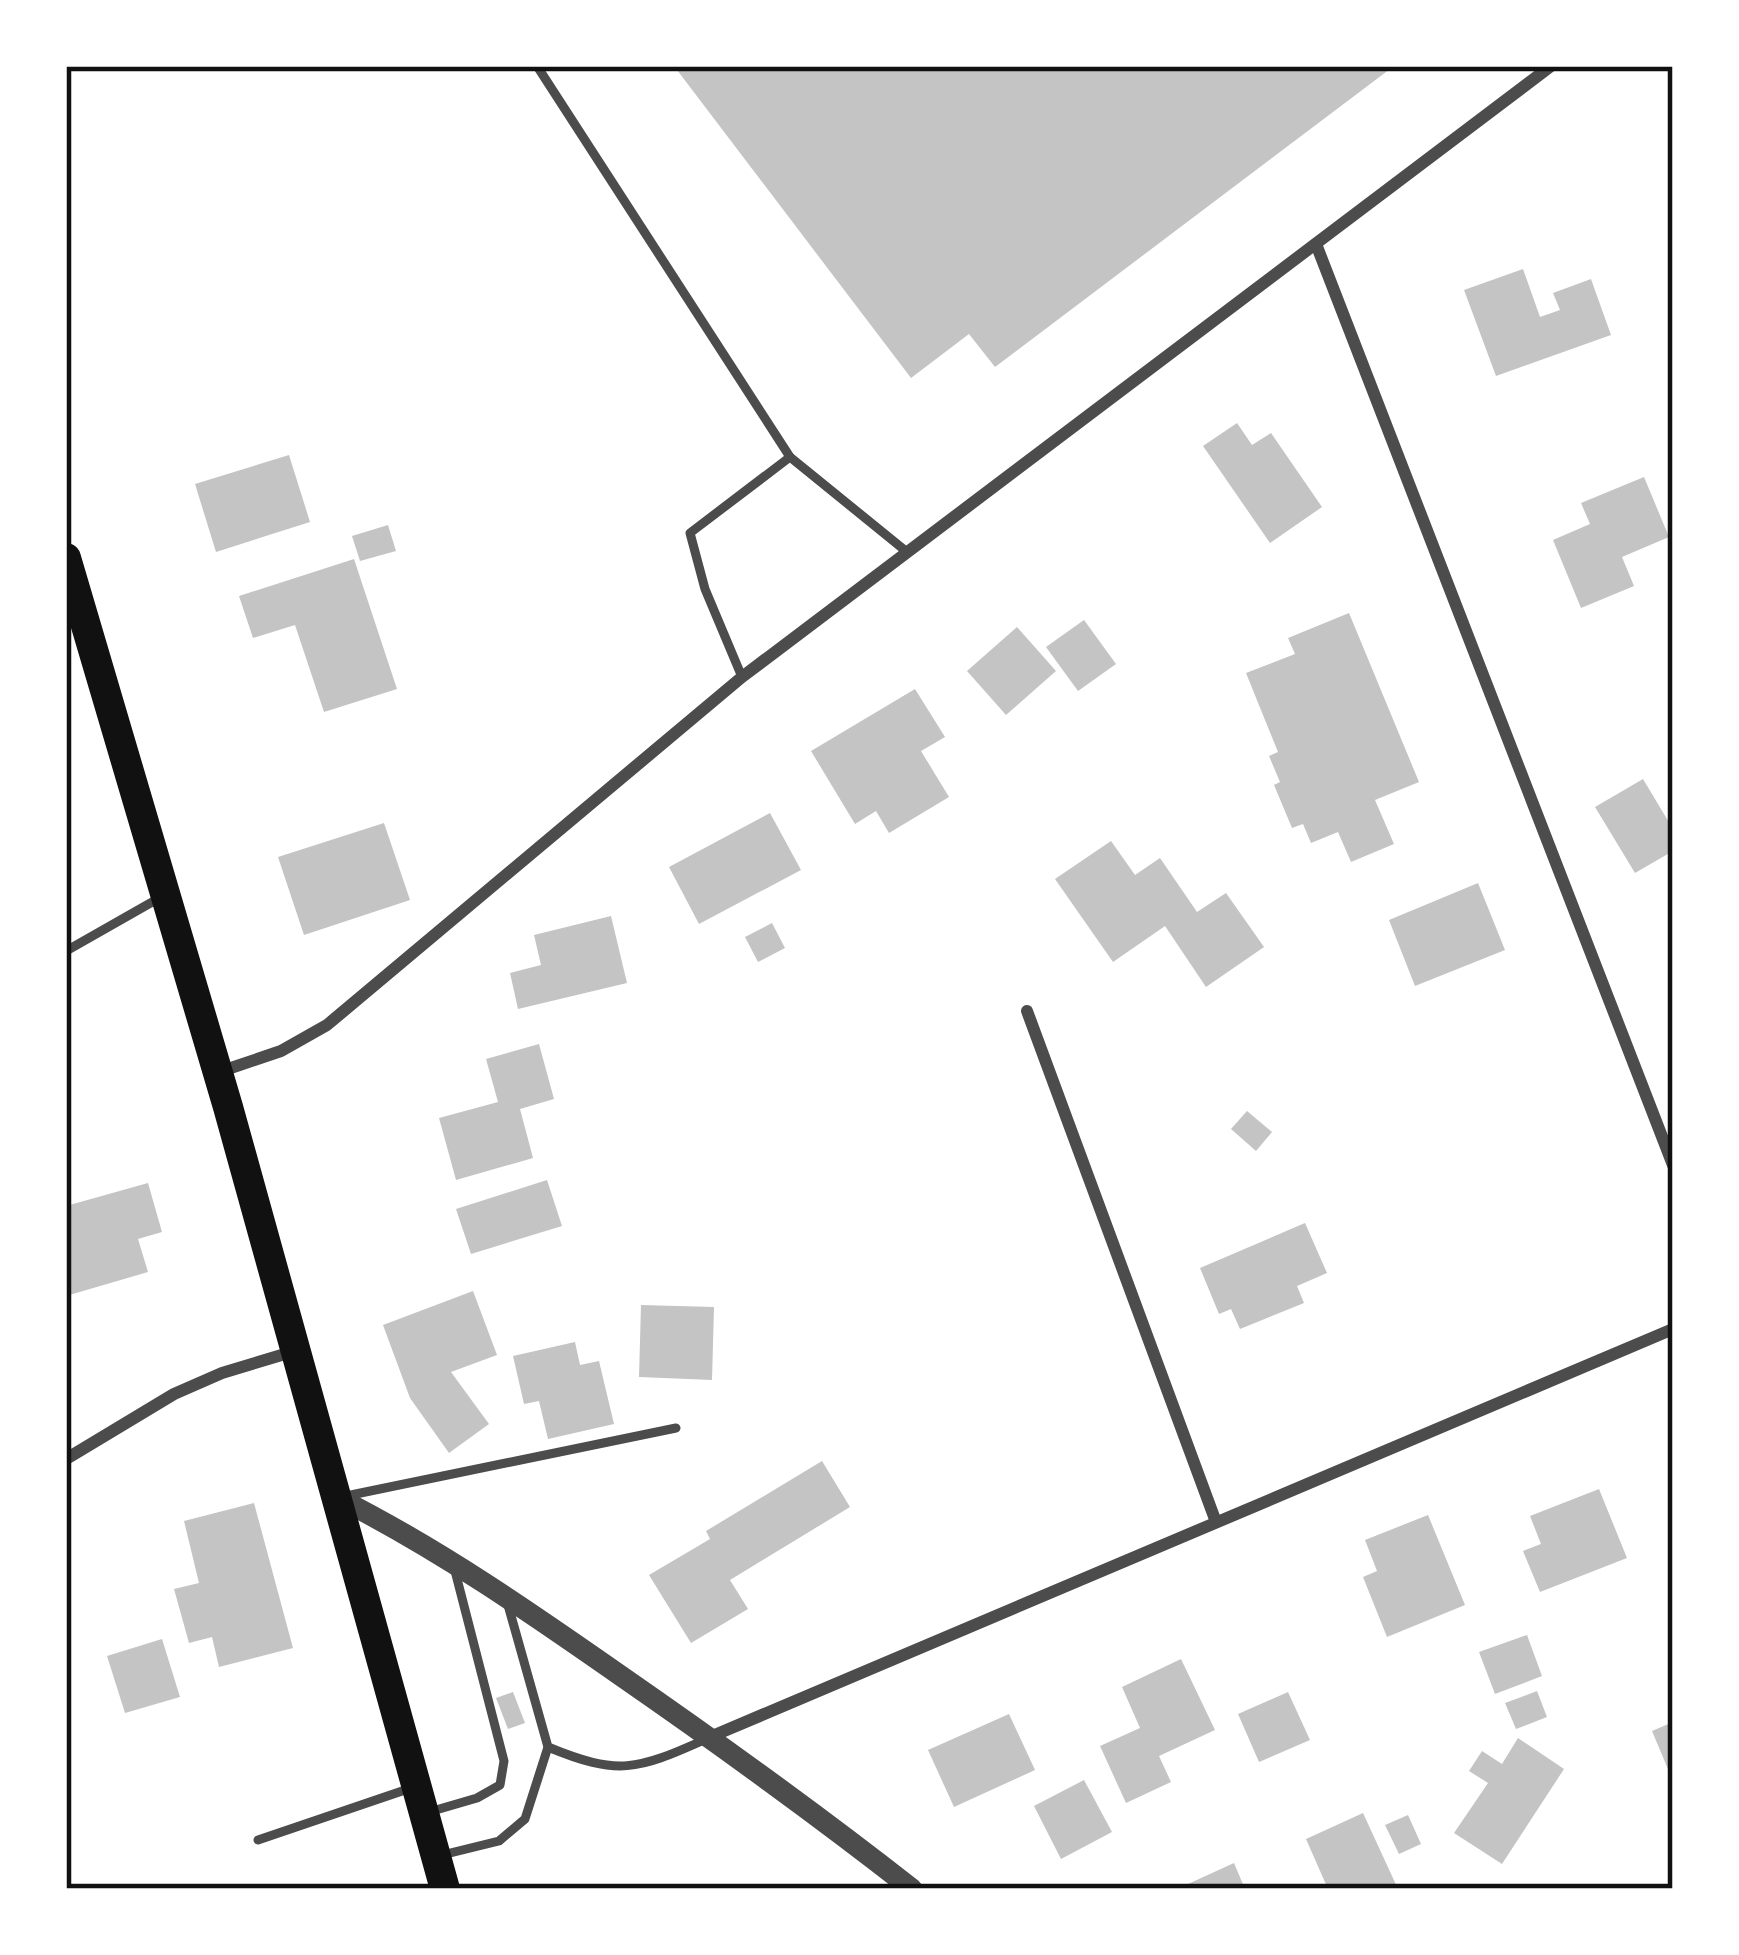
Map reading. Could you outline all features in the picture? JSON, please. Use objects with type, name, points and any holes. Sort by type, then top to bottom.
[{"type":"main road","points":[[66,558],[218,1072],[445,1889]]},
{"type":"street","points":[[218,1072],[281,1051],[327,1024],[742,677],[1551,66]]},
{"type":"street","points":[[1316,244],[1673,1166]]},
{"type":"street","points":[[1027,1011],[1216,1522]]},
{"type":"street","points":[[709,1738],[1673,1329]]},
{"type":"street","points":[[66,1459],[174,1394],[222,1373],[297,1350]]},
{"type":"street","points":[[338,1498],[506,1595],[912,1889]]},
{"type":"lane","points":[[537,66],[790,458],[907,552]]},
{"type":"lane","points":[[1526,66],[1535,78]]},
{"type":"lane","points":[[742,677],[705,589],[690,533],[790,458]]},
{"type":"lane","points":[[66,951],[166,895]]},
{"type":"lane","points":[[338,1498],[676,1428]]},
{"type":"lane","points":[[258,1840],[421,1800],[477,1798],[500,1785],[504,1761],[452,1561]]},
{"type":"lane","points":[[436,1856],[499,1841],[525,1819],[548,1747],[506,1595]]},
{"type":"lane","points":[[548,1747],[584,1762],[621,1769],[661,1759],[709,1738]]},
{"type":"building","points":[[674,66],[1394,66],[995,367],[969,334],[911,378]]},
{"type":"building","points":[[1523,269],[1540,317],[1560,310],[1553,293],[1591,279],[1611,335],[1496,376],[1464,290]]},
{"type":"building","points":[[1237,423],[1252,445],[1271,433],[1322,507],[1270,543],[1203,446]]},
{"type":"building","points":[[289,455],[310,522],[216,552],[195,484]]},
{"type":"building","points":[[1644,477],[1669,537],[1622,557],[1634,586],[1581,608],[1553,540],[1590,524],[1581,503]]},
{"type":"building","points":[[388,525],[396,551],[360,561],[352,536]]},
{"type":"building","points":[[354,559],[397,689],[324,712],[295,625],[253,638],[239,596]]},
{"type":"building","points":[[1349,613],[1419,782],[1375,800],[1394,844],[1351,862],[1338,832],[1311,843],[1303,824],[1292,828],[1274,785],[1280,782],[1269,756],[1278,752],[1246,673],[1295,654],[1288,638]]},
{"type":"building","points":[[1084,620],[1116,664],[1078,691],[1046,647]]},
{"type":"building","points":[[1017,627],[1056,671],[1006,715],[967,671]]},
{"type":"building","points":[[915,689],[945,737],[921,751],[949,797],[889,833],[876,811],[855,824],[811,751]]},
{"type":"building","points":[[1643,779],[1673,829],[1673,851],[1635,873],[1595,807]]},
{"type":"building","points":[[770,813],[801,870],[699,924],[669,867]]},
{"type":"building","points":[[384,823],[410,900],[304,935],[278,857]]},
{"type":"building","points":[[1111,841],[1135,875],[1160,858],[1197,912],[1226,893],[1264,947],[1206,987],[1165,926],[1113,962],[1055,879]]},
{"type":"building","points":[[1478,883],[1505,950],[1415,986],[1389,920]]},
{"type":"building","points":[[611,916],[627,983],[518,1009],[510,973],[541,965],[534,935]]},
{"type":"building","points":[[772,923],[785,948],[758,962],[745,937]]},
{"type":"building","points":[[539,1044],[554,1099],[520,1109],[533,1158],[456,1180],[439,1118],[498,1102],[486,1059]]},
{"type":"building","points":[[1247,1111],[1272,1132],[1256,1151],[1231,1129]]},
{"type":"building","points":[[547,1180],[562,1226],[471,1254],[456,1209]]},
{"type":"building","points":[[148,1183],[162,1232],[138,1239],[148,1272],[66,1296],[66,1206]]},
{"type":"building","points":[[1305,1223],[1327,1273],[1297,1286],[1304,1303],[1240,1329],[1231,1309],[1219,1314],[1200,1268]]},
{"type":"building","points":[[473,1291],[497,1355],[451,1372],[489,1424],[449,1453],[410,1398],[383,1325]]},
{"type":"building","points":[[641,1305],[714,1307],[712,1380],[639,1377]]},
{"type":"building","points":[[575,1342],[580,1365],[599,1361],[614,1424],[548,1439],[539,1401],[524,1404],[513,1356]]},
{"type":"building","points":[[822,1461],[850,1507],[730,1580],[748,1609],[691,1643],[649,1575],[710,1539],[706,1531]]},
{"type":"building","points":[[1599,1489],[1627,1558],[1540,1592],[1523,1551],[1541,1544],[1530,1516]]},
{"type":"building","points":[[254,1503],[293,1648],[219,1667],[212,1637],[189,1643],[174,1589],[199,1583],[184,1521]]},
{"type":"building","points":[[1428,1515],[1465,1605],[1387,1637],[1363,1577],[1377,1571],[1365,1540]]},
{"type":"building","points":[[1527,1635],[1542,1676],[1495,1694],[1479,1652]]},
{"type":"building","points":[[162,1639],[180,1697],[125,1713],[107,1656]]},
{"type":"building","points":[[1181,1659],[1215,1730],[1159,1756],[1171,1782],[1126,1803],[1100,1746],[1140,1728],[1122,1687]]},
{"type":"building","points":[[1537,1691],[1547,1717],[1516,1729],[1505,1703]]},
{"type":"building","points":[[513,1692],[525,1723],[508,1729],[496,1698]]},
{"type":"building","points":[[1288,1692],[1310,1740],[1259,1762],[1238,1714]]},
{"type":"building","points":[[1009,1714],[1035,1770],[954,1807],[928,1750]]},
{"type":"building","points":[[1673,1722],[1673,1781],[1652,1731]]},
{"type":"building","points":[[1518,1738],[1564,1769],[1502,1864],[1454,1833],[1488,1783],[1469,1771],[1482,1751],[1502,1764]]},
{"type":"building","points":[[1084,1780],[1112,1832],[1061,1859],[1034,1806]]},
{"type":"building","points":[[1363,1813],[1398,1889],[1328,1889],[1306,1839]]},
{"type":"building","points":[[1408,1815],[1421,1844],[1399,1854],[1385,1825]]},
{"type":"building","points":[[1234,1863],[1245,1889],[1177,1889]]}]
